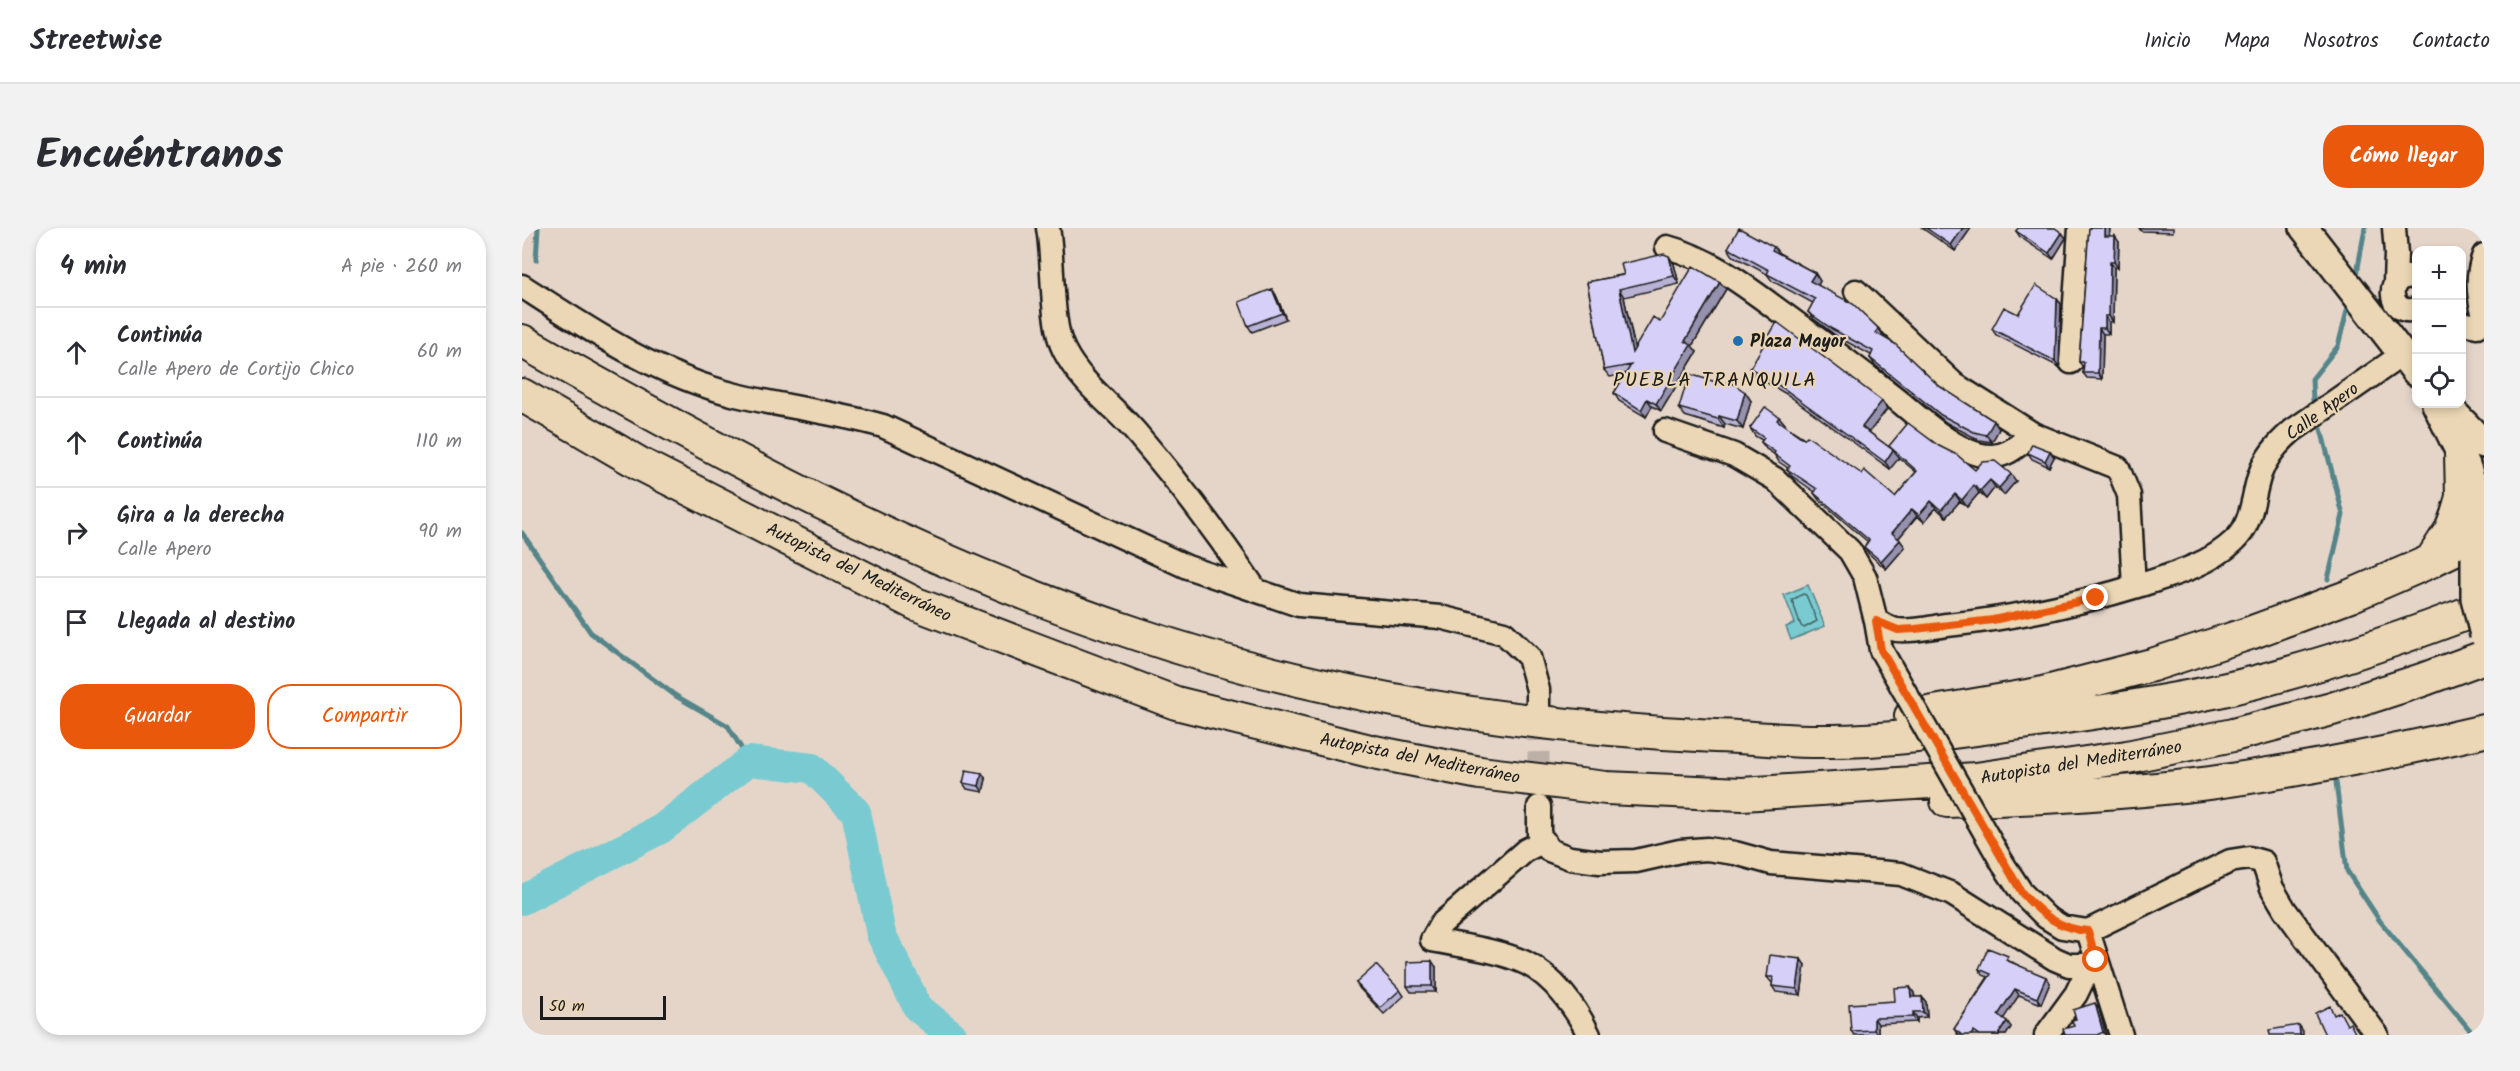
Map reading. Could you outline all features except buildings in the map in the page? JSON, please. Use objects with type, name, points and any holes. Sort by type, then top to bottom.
[{"type":"highway","points":[[522,341],[658,418],[843,515],[975,573],[1133,633],[1255,671],[1377,699],[1503,719],[1632,732],[1828,741],[1958,732],[2114,711],[2222,690],[2323,662],[2426,629],[2484,607]]},
{"type":"highway","name":"Autopista del Mediterráneo","points":[[522,395],[642,465],[916,604],[1176,703],[1374,752],[1480,773],[1606,788],[1742,794],[1976,779],[2127,757],[2233,735],[2332,709],[2484,657]]},
{"type":"highway","points":[[2432,561],[2451,530],[2457,514],[2472,449]]},
{"type":"highway","points":[[1768,738],[1826,726],[1931,714],[2028,696],[2152,664],[2295,617],[2481,539]]},
{"type":"highway","points":[[1742,794],[1798,803],[1825,804],[2060,796],[2208,783],[2319,766],[2484,732]]},
{"type":"main road","points":[[2304,228],[2405,357]]},
{"type":"main road","points":[[2439,408],[2472,449]]},
{"type":"main road","points":[[2446,408],[2472,449],[2481,539],[2475,598],[2484,634]]},
{"type":"street","points":[[1048,228],[1057,324],[1063,348],[1076,369],[1138,434],[1208,522],[1255,589]]},
{"type":"street","points":[[2072,362],[2080,228]]},
{"type":"street","points":[[2394,228],[2396,254],[2409,279],[2392,294],[2396,304],[2409,308],[2405,357]]},
{"type":"street","points":[[1667,247],[1688,252],[1730,275],[1846,359],[1948,440],[1968,450],[1989,456],[2007,455],[2033,434]]},
{"type":"street","points":[[2484,255],[2479,278],[2479,294],[2484,315]]},
{"type":"street","points":[[522,286],[607,342],[662,370],[735,395],[844,414],[883,426],[1187,567],[1299,605],[1440,617],[1504,633],[1529,657],[1538,690],[1538,718]]},
{"type":"street","points":[[1856,291],[1954,384],[2033,434],[2118,468],[2129,495],[2134,587]]},
{"type":"street","points":[[2466,324],[2477,326],[2484,321]]},
{"type":"street","name":"Calle Apero","points":[[1876,621],[1898,630],[1993,620],[2050,609],[2134,587],[2180,572],[2215,556],[2235,541],[2245,527],[2259,474],[2266,459],[2278,444],[2292,431],[2405,357]]},
{"type":"street","points":[[1665,431],[1734,455],[1774,479],[1850,551],[1865,577],[1881,650],[2003,864],[2022,893],[2046,917],[2062,927],[2088,931],[2230,861],[2256,858],[2264,862],[2267,867],[2272,888],[2285,910],[2377,1035]]},
{"type":"street","points":[[1539,807],[1539,834],[1549,850],[1569,858],[1600,862],[1636,861],[1680,851],[1707,849],[1735,853],[1771,863],[1901,874],[1952,894],[2068,965],[2093,962]]},
{"type":"street","points":[[1544,841],[1526,850],[1441,924],[1432,940],[1486,951],[1527,964],[1556,986],[1578,1011],[1589,1035]]},
{"type":"street","points":[[2088,931],[2093,962],[2121,1035]]},
{"type":"street","points":[[2046,1035],[2076,994],[2093,962]]},
{"type":"water","points":[[1808,585],[1825,626],[1791,640],[1786,627],[1795,623],[1784,595]]},
{"type":"waterway","points":[[536,260],[538,228]]},
{"type":"waterway","points":[[2357,273],[2365,228]]},
{"type":"waterway","points":[[2313,401],[2312,379],[2338,346],[2348,307]]},
{"type":"waterway","points":[[2321,429],[2343,515],[2328,579]]},
{"type":"waterway","points":[[522,533],[591,633],[676,696],[728,726],[749,761]]},
{"type":"waterway","points":[[522,900],[661,829],[749,761],[812,768],[856,812],[881,934],[918,1008],[952,1035]]},
{"type":"waterway","points":[[2336,782],[2347,871],[2380,921],[2474,1035]]},
{"type":"tunnel","points":[[1538,719],[1539,795]]},
{"type":"place","name":"Plaza Mayor","points":[[1738,341]]},
{"type":"district","name":"PUEBLA TRANQUILA","points":[[1715,379]]},
{"type":"route","points":[[2096,598],[1993,620],[1915,629],[1898,630],[1876,621],[1881,650],[2003,864],[2022,893],[2037,910],[2062,927],[2088,931],[2096,960]]}]
